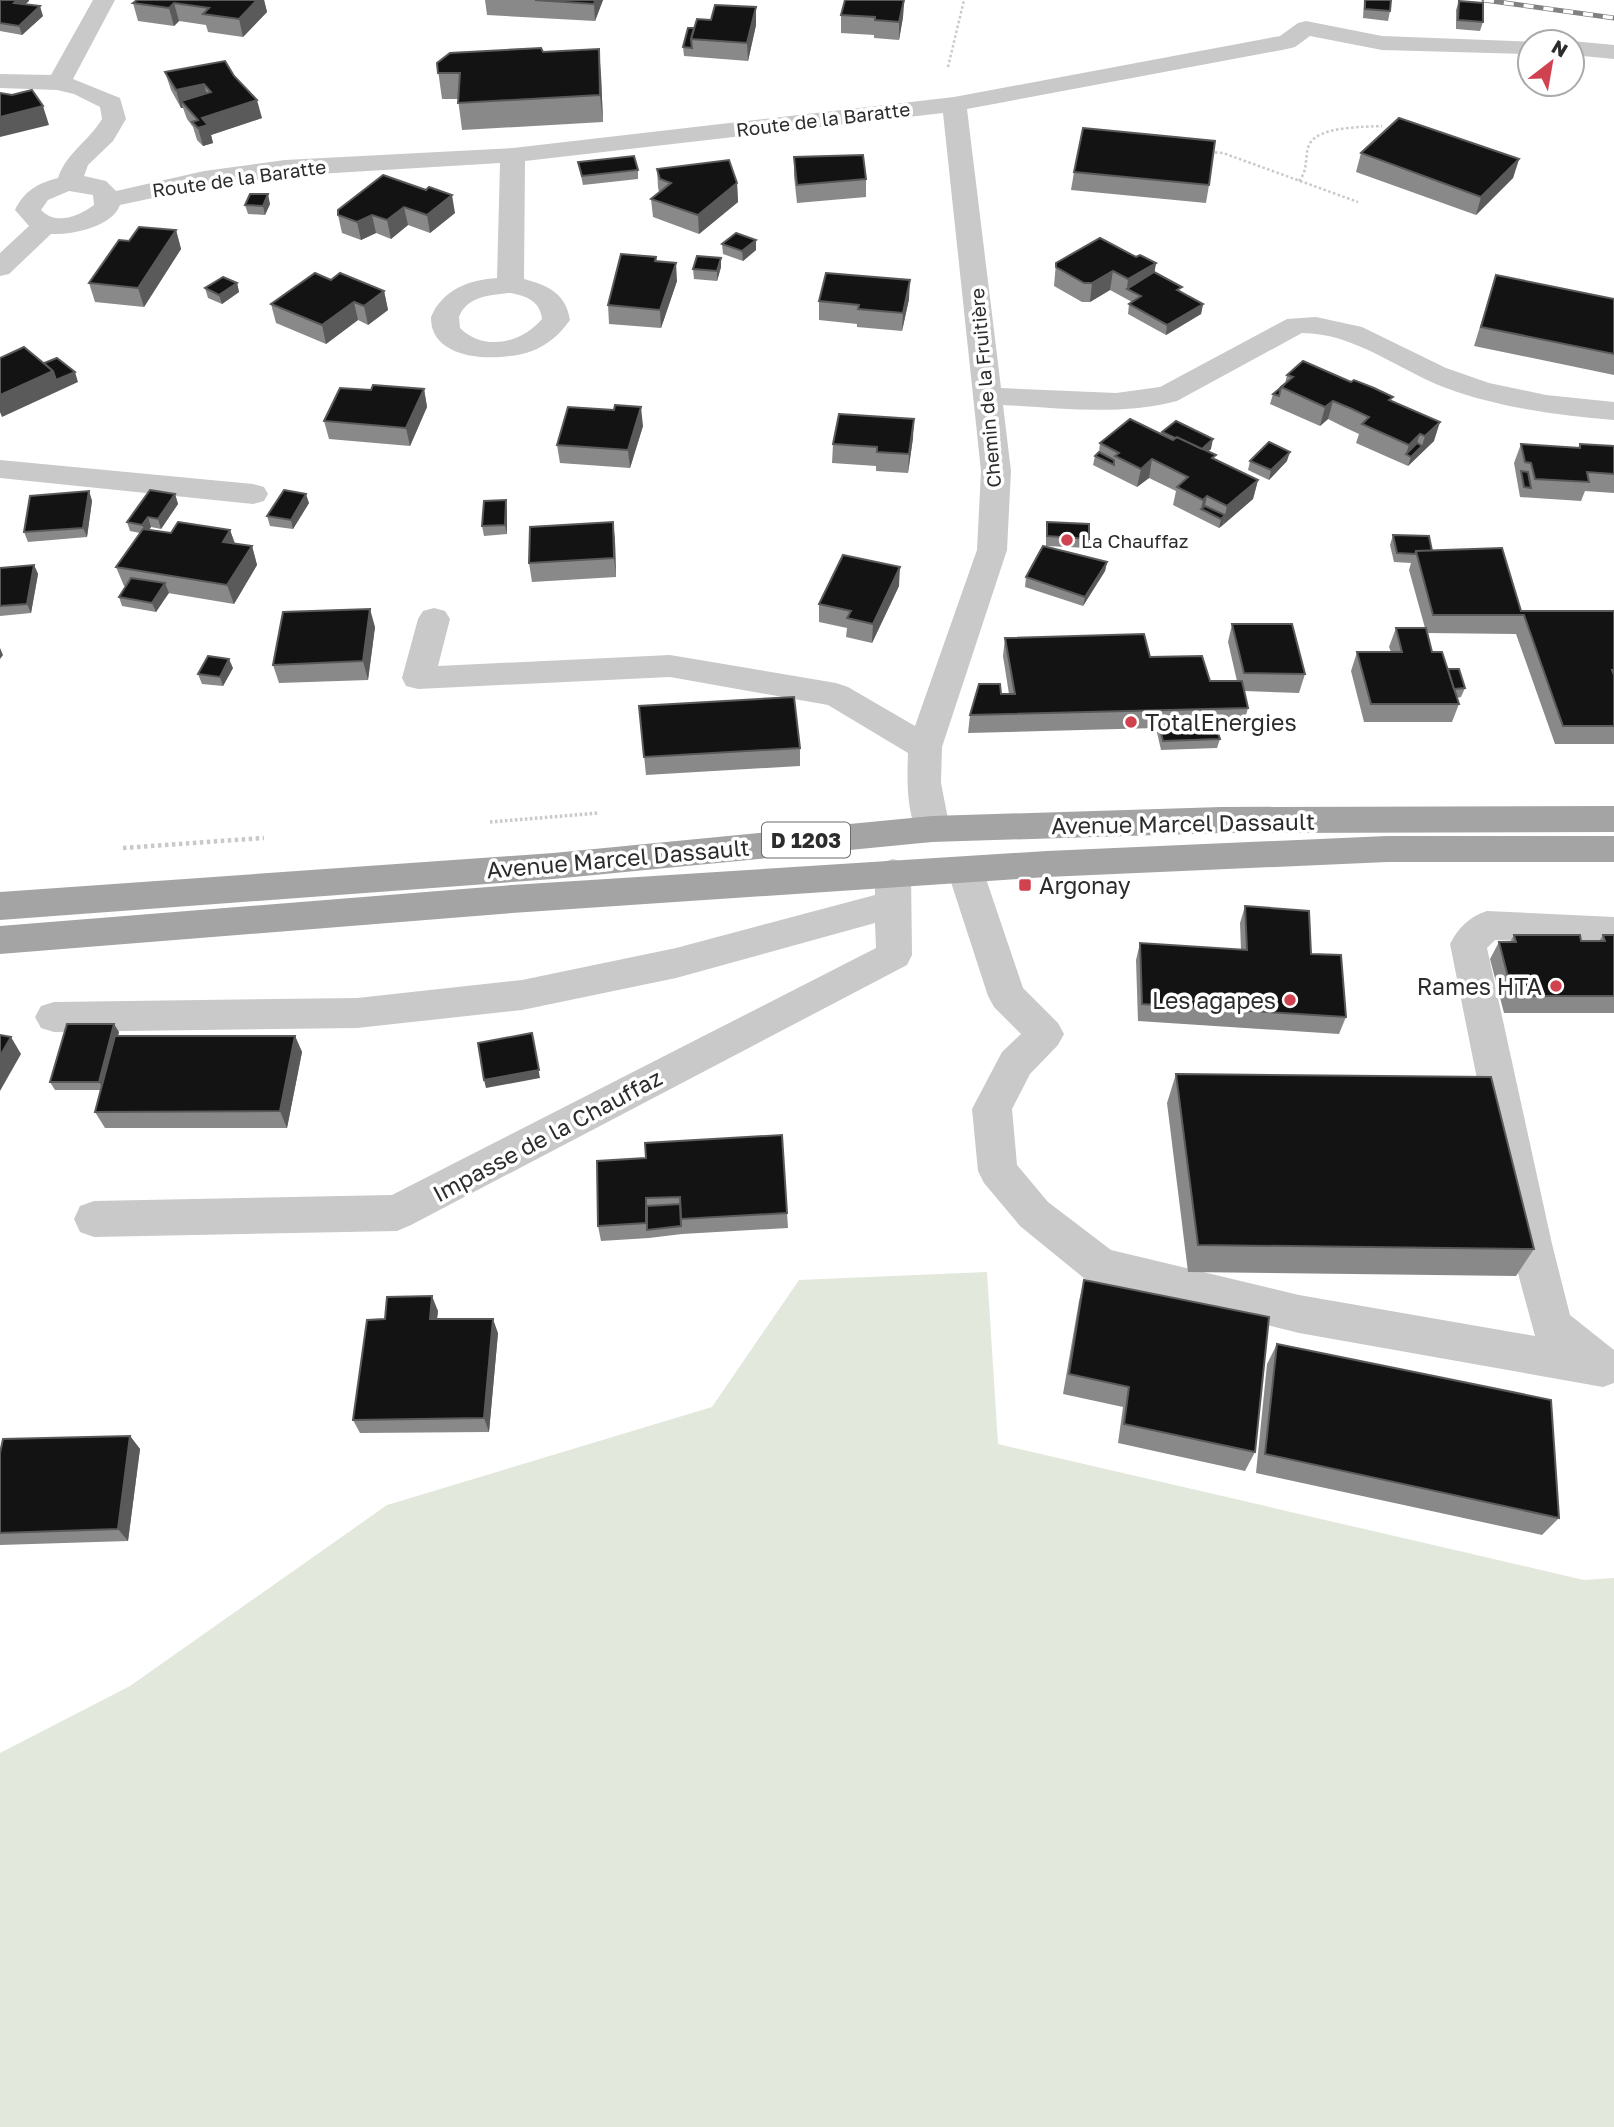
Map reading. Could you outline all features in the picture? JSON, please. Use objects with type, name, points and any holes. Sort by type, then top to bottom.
[{"type":"main road","name":"Avenue Marcel Dassault","points":[[0,906],[553,866],[932,829],[1221,820],[1614,819]]},
{"type":"main road","name":"Avenue Marcel Dassault","points":[[0,940],[893,888],[965,870],[1387,849],[1614,849]]},
{"type":"street","points":[[60,81],[104,0]]},
{"type":"street","points":[[1308,4],[1306,28],[1382,43],[1516,47]]},
{"type":"street","name":"Route de la Baratte","points":[[109,200],[204,179],[285,168],[513,155],[954,104],[1287,42],[1306,28]]},
{"type":"street","points":[[1586,49],[1614,52]]},
{"type":"street","points":[[0,81],[60,81],[91,91],[111,103],[114,119],[103,137],[80,156],[72,169],[69,184]]},
{"type":"street","name":"Chemin de la Fruitière","points":[[932,829],[924,783],[925,747],[992,550],[996,471],[954,104]]},
{"type":"street","points":[[510,285],[513,155]]},
{"type":"street","points":[[69,184],[99,187],[106,192],[109,200],[107,208],[85,222],[70,225],[46,224],[32,218],[21,200],[52,187],[69,184]]},
{"type":"street","points":[[0,268],[46,224]]},
{"type":"street","points":[[989,396],[1116,401],[1167,395],[1297,325],[1313,323],[1335,326],[1362,336],[1436,374],[1479,390],[1556,407],[1614,411]]},
{"type":"street","points":[[0,469],[253,494]]},
{"type":"street","points":[[434,619],[418,678],[670,666],[836,695],[925,747]]},
{"type":"street","points":[[965,870],[1007,996],[1045,1034],[1016,1063],[992,1109],[998,1171],[1034,1214],[1100,1266],[1299,1314],[1608,1368]]},
{"type":"street","points":[[54,1017],[357,1013],[522,995],[676,963],[893,888]]},
{"type":"street","name":"Impasse de la Chauffaz","points":[[94,1219],[397,1213],[894,954],[893,888]]},
{"type":"street","points":[[1608,1368],[1552,1326],[1531,1244],[1468,944],[1487,925],[1614,931]]},
{"type":"path","points":[[954,104],[944,84],[964,0]]},
{"type":"path","points":[[1299,181],[1307,171],[1309,145],[1316,136],[1382,126]]},
{"type":"path","points":[[1200,150],[1223,153],[1358,202]]},
{"type":"shaded area","points":[[987,1272],[998,1444],[1584,1580],[1614,1578],[1614,2127],[0,2127],[0,1753],[130,1686],[387,1505],[712,1407],[799,1280]]},
{"type":"building","points":[[0,0],[17,0],[14,3],[40,6],[19,26],[0,23]]},
{"type":"building","points":[[137,0],[257,0],[239,19],[203,14],[209,8],[174,3],[169,8],[133,3]]},
{"type":"building","points":[[535,0],[595,0],[594,4]]},
{"type":"building","points":[[845,0],[904,0],[899,22],[841,15]]},
{"type":"building","points":[[1365,0],[1391,0],[1390,11],[1365,9]]},
{"type":"building","points":[[1459,1],[1483,3],[1483,22],[1458,20]]},
{"type":"building","points":[[715,5],[756,7],[747,43],[691,39],[697,19],[711,20]]},
{"type":"building","points":[[688,28],[694,28],[692,48],[683,47]]},
{"type":"building","points":[[541,48],[543,52],[599,49],[600,95],[458,103],[460,73],[438,73],[437,63],[450,53]]},
{"type":"building","points":[[225,61],[234,76],[257,100],[202,118],[208,125],[198,128],[192,122],[198,120],[181,101],[211,92],[204,84],[176,90],[165,72]]},
{"type":"building","points":[[32,90],[43,106],[0,117],[0,93],[12,95]]},
{"type":"building","points":[[1399,118],[1519,159],[1481,197],[1361,153]]},
{"type":"building","points":[[1083,128],[1215,141],[1209,185],[1074,172]]},
{"type":"building","points":[[863,155],[866,179],[797,185],[794,157]]},
{"type":"building","points":[[634,156],[638,170],[582,176],[578,162]]},
{"type":"building","points":[[729,160],[737,183],[698,215],[651,199],[671,183],[660,179],[657,169]]},
{"type":"building","points":[[383,175],[426,190],[429,187],[452,195],[427,215],[404,207],[387,220],[372,215],[357,222],[338,215],[338,210]]},
{"type":"building","points":[[250,194],[268,194],[263,206],[245,205]]},
{"type":"building","points":[[139,227],[176,230],[138,288],[89,283],[119,240],[129,241]]},
{"type":"building","points":[[736,233],[756,240],[742,251],[722,244]]},
{"type":"building","points":[[1100,238],[1136,257],[1140,255],[1156,263],[1128,279],[1113,271],[1092,283],[1084,283],[1056,267],[1056,263]]},
{"type":"building","points":[[621,254],[656,257],[655,261],[676,263],[660,310],[608,305]]},
{"type":"building","points":[[697,256],[721,258],[717,271],[693,269]]},
{"type":"building","points":[[1154,272],[1182,287],[1177,290],[1203,304],[1167,325],[1129,304],[1141,296],[1127,289]]},
{"type":"building","points":[[315,273],[331,280],[340,273],[384,291],[364,306],[354,302],[322,325],[271,304]]},
{"type":"building","points":[[826,273],[910,280],[903,313],[858,309],[859,305],[819,301]]},
{"type":"building","points":[[1496,275],[1614,299],[1614,354],[1481,327]]},
{"type":"building","points":[[223,277],[237,283],[219,295],[205,288]]},
{"type":"building","points":[[24,347],[53,371],[0,395],[0,358]]},
{"type":"building","points":[[57,358],[75,372],[56,380],[53,371],[44,363]]},
{"type":"building","points":[[1303,361],[1351,382],[1354,380],[1374,388],[1393,397],[1389,400],[1440,422],[1425,436],[1420,434],[1409,445],[1362,424],[1369,417],[1352,409],[1333,401],[1325,407],[1281,387],[1293,377],[1287,375]]},
{"type":"building","points":[[373,385],[424,389],[406,428],[324,421],[340,388],[371,390]]},
{"type":"building","points":[[615,405],[641,407],[628,450],[557,445],[568,407],[614,410]]},
{"type":"building","points":[[839,414],[914,419],[909,454],[877,452],[877,447],[833,444]]},
{"type":"building","points":[[1130,419],[1173,440],[1177,437],[1216,455],[1212,458],[1258,480],[1227,506],[1207,496],[1203,500],[1177,487],[1188,477],[1152,459],[1141,469],[1115,456],[1119,453],[1100,443]]},
{"type":"building","points":[[1176,421],[1213,439],[1202,449],[1162,432]]},
{"type":"building","points":[[1269,442],[1290,452],[1271,470],[1250,461]]},
{"type":"building","points":[[1417,443],[1422,446],[1411,457],[1406,454]]},
{"type":"building","points":[[1521,444],[1580,448],[1580,444],[1614,446],[1614,474],[1587,472],[1589,482],[1535,479],[1531,463],[1525,462]]},
{"type":"building","points":[[1099,452],[1114,460],[1114,465],[1095,456]]},
{"type":"building","points":[[1521,471],[1528,472],[1531,488],[1524,487]]},
{"type":"building","points":[[150,490],[175,494],[158,519],[148,517],[142,525],[127,522]]},
{"type":"building","points":[[284,490],[306,494],[291,520],[267,516]]},
{"type":"building","points":[[89,491],[83,528],[24,532],[30,496]]},
{"type":"building","points":[[506,500],[505,525],[482,526],[484,501]]},
{"type":"building","points":[[1205,506],[1225,515],[1221,519],[1201,509]]},
{"type":"building","points":[[178,522],[230,530],[223,542],[252,546],[227,585],[116,567],[143,529],[171,533]]},
{"type":"building","points":[[613,522],[614,558],[529,563],[530,527]]},
{"type":"building","points":[[1047,522],[1089,524],[1089,539],[1047,536]]},
{"type":"building","points":[[1393,535],[1429,536],[1432,551],[1397,553]]},
{"type":"building","points":[[1043,546],[1107,562],[1085,597],[1026,577]]},
{"type":"building","points":[[1502,548],[1521,611],[1614,611],[1614,726],[1563,726],[1524,615],[1433,615],[1416,551]]},
{"type":"building","points":[[843,555],[900,567],[873,624],[847,618],[851,611],[819,604]]},
{"type":"building","points":[[34,565],[27,604],[0,606],[0,568]]},
{"type":"building","points":[[131,578],[165,583],[152,603],[119,597]]},
{"type":"building","points":[[370,609],[363,661],[273,665],[283,612]]},
{"type":"building","points":[[1232,624],[1292,624],[1305,674],[1244,673]]},
{"type":"building","points":[[1396,628],[1426,628],[1432,652],[1442,652],[1459,704],[1371,704],[1357,652],[1402,652]]},
{"type":"building","points":[[1144,634],[1150,657],[1202,656],[1210,681],[1242,681],[1248,708],[970,715],[979,684],[1000,684],[1001,694],[1015,694],[1005,638]]},
{"type":"building","points":[[208,656],[229,659],[220,677],[198,674]]},
{"type":"building","points":[[1448,669],[1459,669],[1465,688],[1454,689]]},
{"type":"building","points":[[794,697],[800,748],[644,757],[639,706]]},
{"type":"building","points":[[1213,718],[1220,739],[1163,741],[1158,719]]},
{"type":"building","points":[[1245,906],[1309,911],[1311,954],[1341,955],[1346,1017],[1142,1004],[1140,943],[1247,950]]},
{"type":"building","name":"Rames HTA","points":[[1514,935],[1580,935],[1581,941],[1605,941],[1603,935],[1614,935],[1614,996],[1513,996],[1499,942],[1516,942]]},
{"type":"building","points":[[67,1024],[114,1024],[99,1082],[50,1082]]},
{"type":"building","points":[[532,1033],[539,1070],[484,1080],[478,1043]]},
{"type":"building","points":[[0,1035],[11,1037],[0,1056]]},
{"type":"building","points":[[115,1036],[295,1036],[280,1111],[95,1112]]},
{"type":"building","points":[[1176,1074],[1491,1077],[1534,1249],[1198,1245]]},
{"type":"building","points":[[782,1135],[787,1213],[681,1219],[680,1197],[646,1198],[646,1223],[598,1226],[597,1161],[646,1158],[645,1143]]},
{"type":"building","points":[[680,1204],[681,1226],[647,1230],[647,1206]]},
{"type":"building","points":[[1084,1280],[1269,1317],[1255,1452],[1124,1424],[1129,1387],[1069,1374]]},
{"type":"building","points":[[432,1296],[430,1319],[493,1319],[484,1418],[353,1420],[367,1320],[385,1319],[387,1297]]},
{"type":"building","points":[[1277,1344],[1551,1400],[1559,1518],[1265,1454]]},
{"type":"building","points":[[130,1436],[118,1529],[0,1533],[0,1453],[3,1439]]},
{"type":"railway","points":[[1484,0],[1614,18]]},
{"type":"place","name":"La Chauffaz","points":[[1067,540]]},
{"type":"place","name":"TotalEnergies","points":[[1131,722]]},
{"type":"place","name":"Argonay","points":[[1025,885]]},
{"type":"place","name":"Rames HTA","points":[[1556,986]]},
{"type":"place","name":"Les agapes","points":[[1290,1000]]}]
